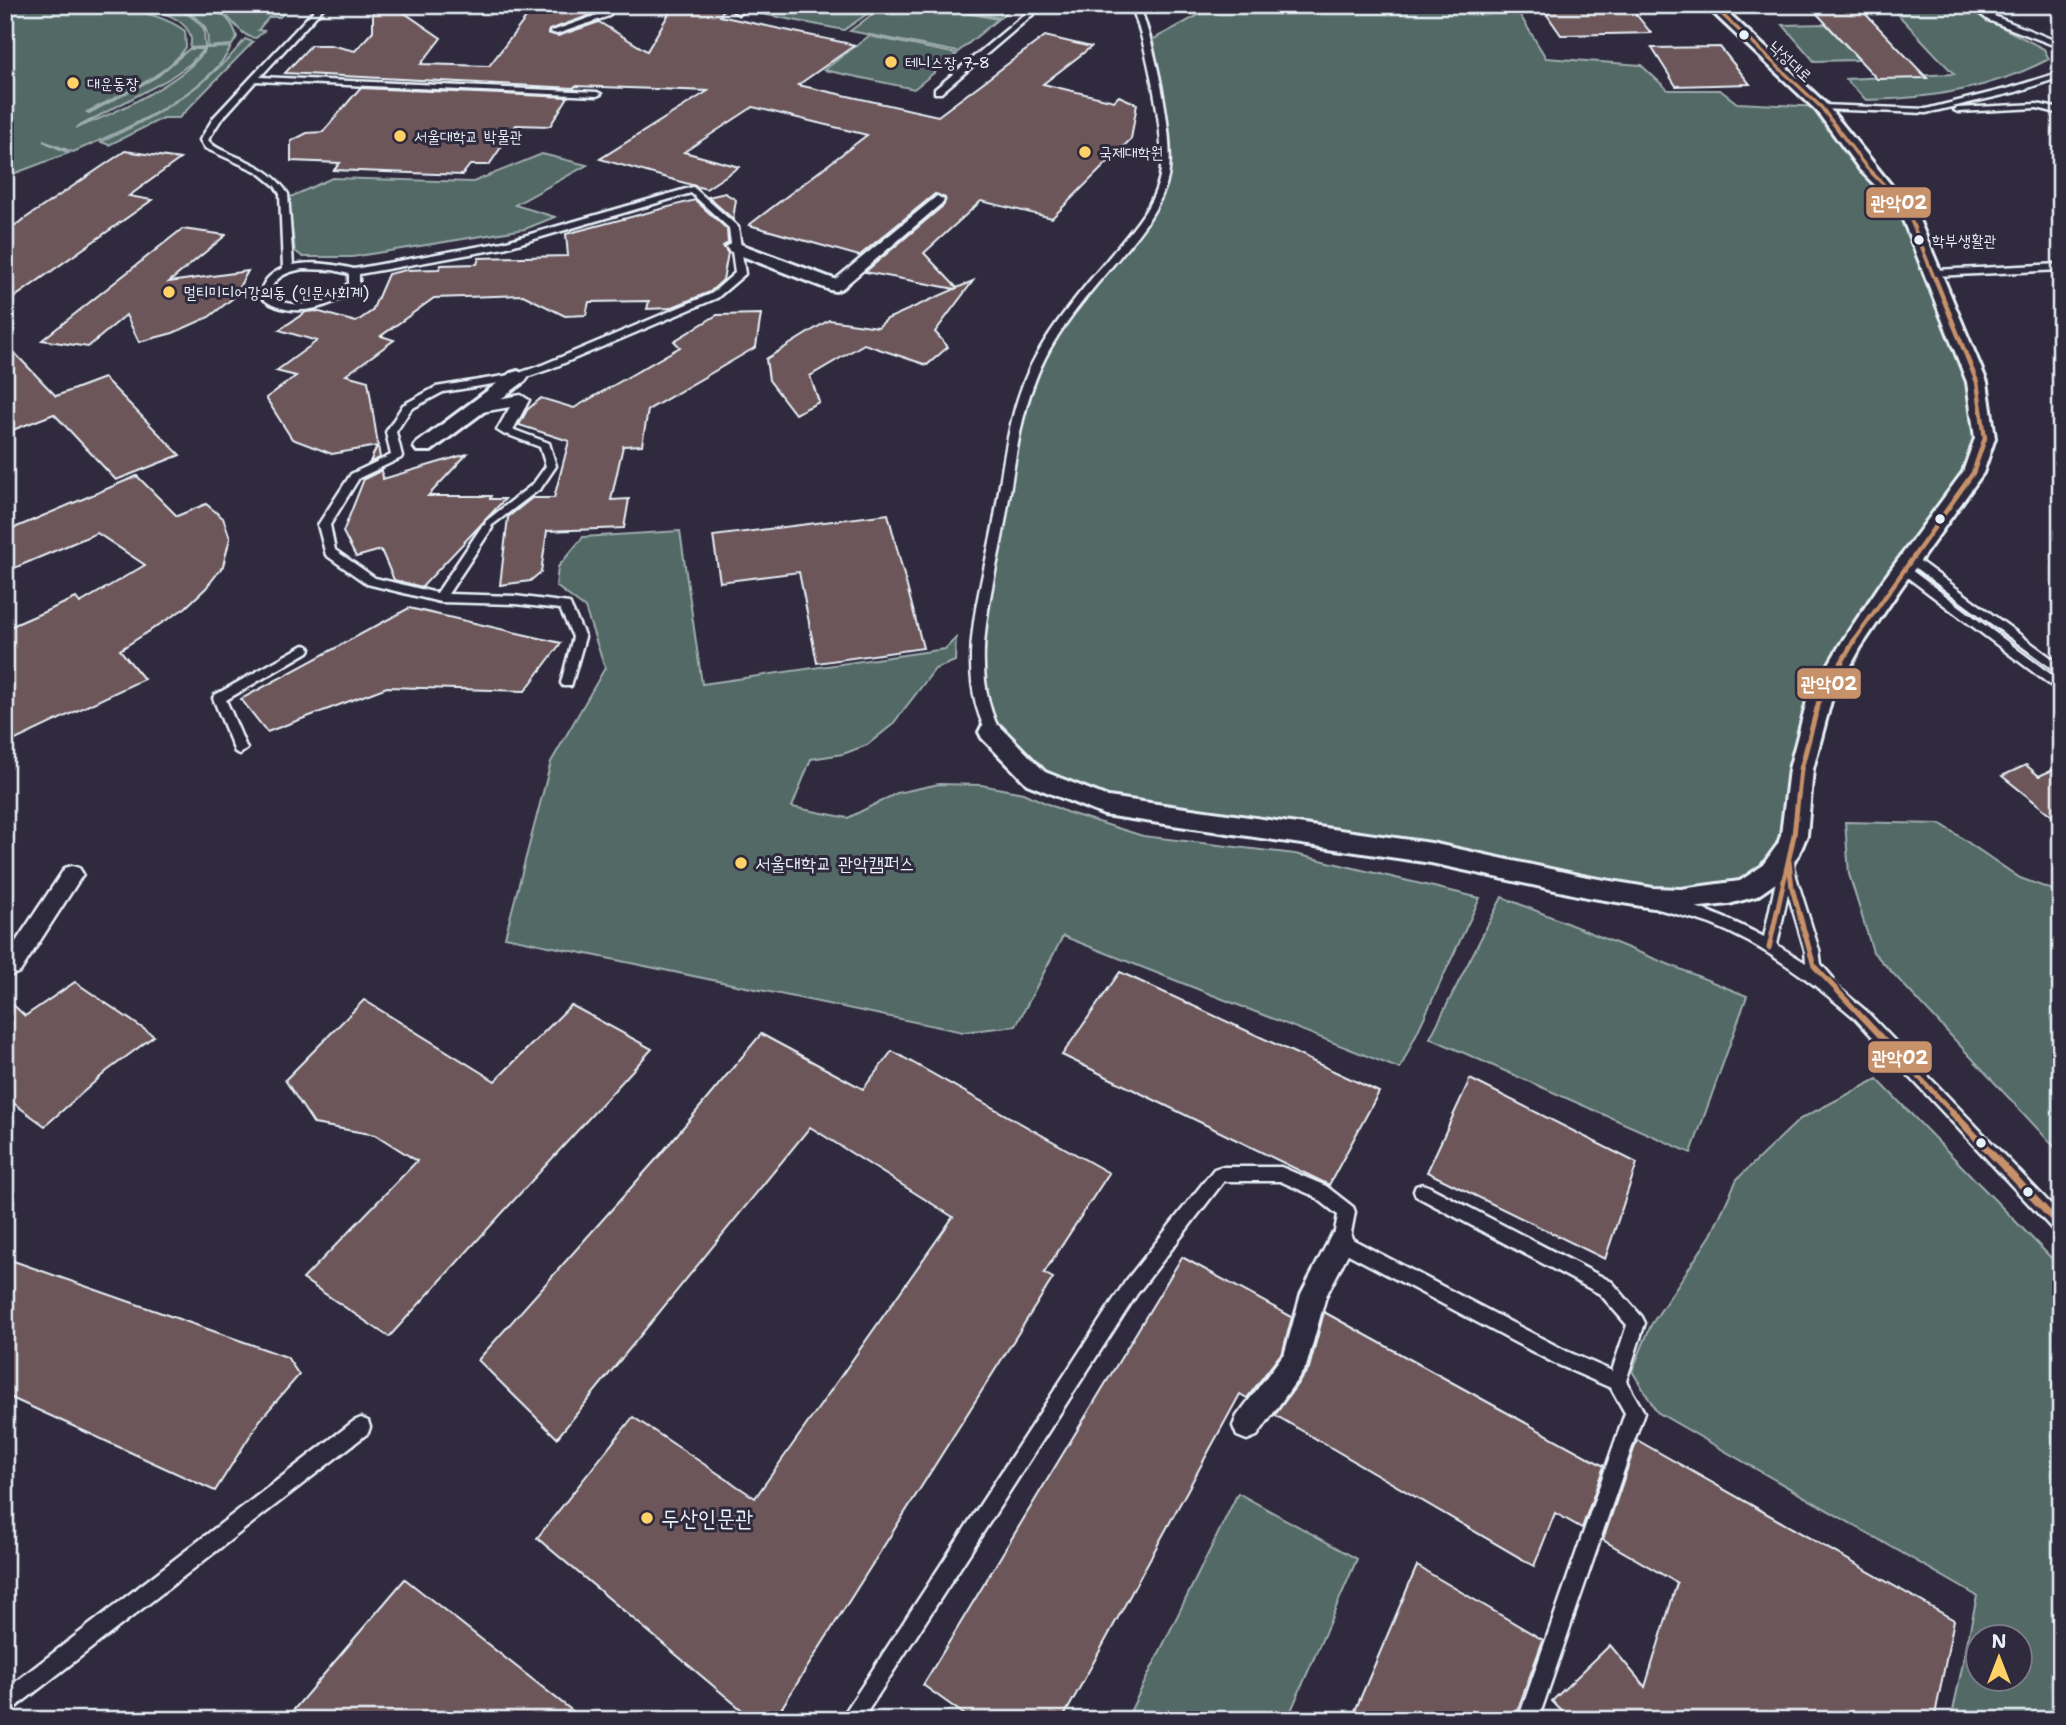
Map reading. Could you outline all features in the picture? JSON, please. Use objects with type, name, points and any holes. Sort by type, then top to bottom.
[{"type":"street","points":[[735,247],[836,286],[937,200]]},
{"type":"street","points":[[424,447],[518,376]]},
{"type":"street","points":[[477,408],[521,400],[505,430]]},
{"type":"street","points":[[1851,645],[1972,473]]},
{"type":"street","points":[[1587,887],[1681,899],[1730,894],[1761,881],[1771,873],[1790,847]]},
{"type":"street","points":[[12,966],[72,874]]},
{"type":"street","points":[[1247,1426],[1297,1358],[1314,1294],[1341,1242]]},
{"type":"lane","points":[[288,268],[284,194],[280,185],[271,177],[208,146],[204,140],[206,132],[323,5]]},
{"type":"lane","points":[[554,32],[606,14],[611,5]]},
{"type":"lane","points":[[938,91],[1041,5]]},
{"type":"lane","points":[[1135,5],[1143,18],[1148,42],[1165,148],[1164,174],[1158,195],[1145,219],[1062,322],[1040,358],[1026,392],[1016,430],[980,622],[979,682],[991,732],[1036,778],[1104,806],[1432,853],[1695,911],[1769,948],[1840,996]]},
{"type":"lane","name":"낙성대로","points":[[1712,5],[1821,107],[1911,220],[1977,382],[1982,403],[1984,438],[1972,473]]},
{"type":"lane","points":[[1972,5],[1991,18],[2061,46]]},
{"type":"lane","points":[[1926,111],[2013,90],[2061,74]]},
{"type":"lane","points":[[255,79],[597,94]]},
{"type":"lane","points":[[1821,107],[1926,111],[2037,106],[2061,112]]},
{"type":"lane","points":[[354,272],[354,284],[342,295],[316,303],[289,306],[278,304],[265,296],[270,280],[288,268],[319,266],[354,272],[503,245],[693,190],[733,227],[740,274],[714,296],[518,376],[440,389],[407,407],[391,432],[397,456],[355,476],[324,526],[330,552],[371,581],[440,598],[514,600],[565,606],[579,637],[567,683]]},
{"type":"lane","points":[[1934,273],[2061,267]]},
{"type":"lane","points":[[440,598],[495,516],[537,486],[551,466],[545,445],[505,430]]},
{"type":"lane","points":[[1902,570],[2061,671]]},
{"type":"lane","points":[[1902,570],[2061,689]]},
{"type":"lane","points":[[1769,948],[1790,847],[1801,769],[1819,701],[1851,645]]},
{"type":"lane","points":[[240,749],[219,698],[304,649]]},
{"type":"lane","points":[[1790,847],[1788,876],[1812,950],[1814,966],[2061,1227]]},
{"type":"lane","points":[[850,1720],[1131,1288],[1220,1174],[1281,1174],[1320,1191],[1347,1212],[1341,1242],[1560,1357],[1617,1382],[1635,1412],[1528,1720]]},
{"type":"lane","points":[[1422,1191],[1606,1288],[1636,1323],[1617,1382]]},
{"type":"lane","points":[[5,1703],[361,1427]]},
{"type":"green space","name":"대운동장","points":[[78,5],[126,9],[168,21],[185,31],[186,47],[167,67],[87,112],[89,113],[158,76],[189,49],[204,49],[190,64],[167,80],[76,128],[109,115],[166,84],[197,60],[206,48],[231,47],[220,64],[204,80],[161,110],[73,152],[43,141],[69,153],[5,177],[5,156],[15,152],[5,155],[5,7]]},
{"type":"green space","points":[[138,5],[166,7],[190,16],[204,29],[205,47],[190,48],[191,39],[182,24],[156,10]]},
{"type":"green space","points":[[170,5],[201,6],[219,12],[233,26],[237,37],[232,45],[207,47],[208,38],[203,25],[192,15]]},
{"type":"green space","points":[[214,5],[291,5],[280,17],[269,17],[258,30],[264,31],[256,38],[245,34]]},
{"type":"green space","points":[[756,5],[880,5],[844,30],[747,11]]},
{"type":"green space","points":[[885,5],[924,5],[998,19],[958,52],[850,31]]},
{"type":"green space","points":[[932,5],[1015,5],[1000,18]]},
{"type":"green space","points":[[1217,5],[1514,5],[1546,58],[1641,65],[1668,90],[1720,90],[1737,103],[1821,107],[1891,192],[1982,403],[1973,473],[1819,701],[1771,873],[1705,898],[1186,819],[1036,778],[991,732],[979,682],[980,622],[1026,392],[1062,322],[1145,219],[1158,195],[1165,148],[1148,42]]},
{"type":"green space","points":[[1889,5],[1959,5],[2044,49],[2049,59],[2006,78],[1960,90],[1866,100],[1845,79],[1954,74]]},
{"type":"green space","points":[[1826,24],[1859,60],[1814,61],[1783,25]]},
{"type":"green space","name":"테니스장 7-8","points":[[869,36],[957,54],[914,89],[824,70]]},
{"type":"green space","points":[[245,39],[253,42],[179,118],[163,118],[109,145],[101,142],[180,99],[214,72]]},
{"type":"green space","points":[[542,154],[587,165],[515,205],[555,217],[525,229],[352,257],[303,257],[295,251],[288,198],[332,178],[473,182]]},
{"type":"green space","points":[[680,531],[702,684],[945,649],[956,638],[955,661],[935,669],[892,725],[867,745],[843,754],[811,759],[792,807],[848,818],[897,793],[939,784],[981,785],[1023,793],[1066,812],[1143,836],[1295,854],[1480,898],[1400,1069],[1063,936],[1016,1026],[963,1032],[505,937],[551,762],[605,668],[585,608],[556,586],[558,567],[583,537]]},
{"type":"green space","points":[[1845,822],[1941,824],[2020,878],[2061,893],[2061,1154],[1873,952],[1849,874]]},
{"type":"green space","points":[[1502,897],[1747,996],[1691,1153],[1430,1038]]},
{"type":"green space","points":[[1877,1079],[2061,1268],[2061,1720],[1951,1720],[1965,1653],[1965,1694],[2035,1694],[2035,1624],[1971,1624],[1977,1596],[1657,1412],[1632,1371],[1651,1325],[1711,1235],[1737,1179],[1800,1119]]},
{"type":"green space","points":[[1238,1493],[1357,1559],[1287,1720],[1126,1720]]},
{"type":"building","points":[[373,5],[393,5],[441,38],[421,64],[489,66],[536,5],[600,5],[599,12],[549,30],[548,33],[558,36],[599,22],[647,51],[674,5],[726,5],[720,16],[855,45],[798,85],[938,116],[1045,36],[1091,47],[1043,84],[1114,101],[1119,96],[1137,104],[1131,139],[1052,218],[981,201],[924,253],[957,288],[973,281],[935,332],[948,347],[927,365],[864,344],[810,376],[819,402],[795,414],[769,380],[766,359],[829,320],[878,327],[887,319],[955,289],[865,272],[944,205],[945,198],[935,194],[859,256],[749,225],[867,135],[753,107],[684,152],[739,167],[706,189],[600,159],[708,91],[574,88],[285,73],[311,45],[330,45],[355,51],[373,31]]},
{"type":"building","points":[[1809,5],[1857,5],[1927,78],[1877,79]]},
{"type":"building","points":[[1631,8],[1651,33],[1561,35],[1543,9]]},
{"type":"building","points":[[1720,47],[1750,84],[1676,86],[1652,48]]},
{"type":"building","name":"서울대학교 박물관","points":[[360,88],[568,97],[550,126],[516,125],[489,165],[470,165],[462,175],[334,170],[340,163],[291,161],[291,141],[307,133],[323,132]]},
{"type":"building","points":[[125,151],[180,159],[129,196],[152,200],[5,304],[5,232]]},
{"type":"building","points":[[725,193],[736,200],[733,219],[708,197]]},
{"type":"building","points":[[695,200],[727,229],[728,243],[723,246],[728,253],[723,280],[710,292],[670,308],[647,309],[649,301],[589,302],[586,315],[565,316],[523,295],[434,298],[381,336],[394,340],[346,375],[368,381],[380,458],[370,462],[377,446],[332,454],[292,439],[266,398],[296,376],[276,371],[317,341],[279,330],[306,312],[316,311],[356,322],[372,311],[388,274],[406,270],[439,269],[441,265],[477,264],[479,258],[568,256],[566,234]]},
{"type":"building","name":"멀티미디어강의동 (인문사회계)","points":[[182,229],[226,235],[169,282],[248,271],[233,298],[209,317],[173,333],[139,342],[126,315],[88,347],[42,340]]},
{"type":"building","points":[[761,314],[756,347],[648,410],[642,445],[623,446],[611,500],[629,499],[624,528],[547,531],[541,572],[530,581],[500,585],[508,517],[532,498],[554,498],[569,441],[519,425],[527,410],[541,398],[574,408],[680,347],[674,341],[717,315]]},
{"type":"building","points":[[5,343],[56,396],[104,378],[180,455],[116,480],[54,414],[5,433]]},
{"type":"building","points":[[467,454],[428,496],[491,496],[490,499],[505,499],[422,587],[394,580],[381,550],[356,557],[343,532],[364,479],[382,470],[383,479]]},
{"type":"building","points":[[137,476],[177,516],[206,504],[223,518],[230,538],[223,566],[206,588],[185,608],[120,650],[144,679],[5,745],[5,629],[76,598],[80,603],[145,565],[97,533],[5,572],[5,532]]},
{"type":"building","points":[[888,514],[923,648],[817,663],[799,572],[720,582],[713,536]]},
{"type":"building","points":[[409,608],[561,643],[525,691],[387,687],[267,732],[241,699]]},
{"type":"building","points":[[2026,765],[2039,776],[2061,766],[2061,823],[2002,776]]},
{"type":"building","points":[[1120,972],[1379,1092],[1329,1185],[1062,1055]]},
{"type":"building","points":[[75,982],[154,1036],[107,1071],[45,1126],[5,1097],[5,997],[25,1016]]},
{"type":"building","points":[[364,1000],[495,1081],[571,1005],[652,1049],[389,1337],[303,1279],[417,1161],[376,1135],[314,1124],[285,1080]]},
{"type":"building","points":[[761,1034],[863,1089],[892,1051],[1109,1173],[1044,1273],[1053,1278],[774,1720],[754,1720],[537,1538],[633,1417],[755,1498],[953,1217],[810,1127],[557,1438],[478,1360],[660,1155]]},
{"type":"building","points":[[1470,1079],[1637,1163],[1605,1259],[1427,1172]]},
{"type":"building","points":[[1182,1257],[1292,1317],[1283,1351],[1247,1398],[1240,1394],[1062,1720],[972,1720],[923,1685]]},
{"type":"building","points":[[5,1258],[287,1357],[299,1375],[260,1420],[215,1491],[5,1395]]},
{"type":"building","points":[[1324,1312],[1604,1466],[1582,1528],[1555,1513],[1534,1566],[1275,1415],[1309,1368]]},
{"type":"building","points":[[1637,1440],[1954,1620],[1934,1720],[1570,1720],[1552,1701],[1610,1645],[1645,1687],[1677,1583],[1603,1540]]},
{"type":"building","points":[[1417,1566],[1543,1640],[1514,1720],[1351,1720]]},
{"type":"building","points":[[405,1579],[584,1720],[285,1720]]},
{"type":"transit line","name":"관악02","points":[[1712,5],[1821,107],[1866,167],[1891,192],[1911,220],[1977,382],[1985,438],[1973,473],[1892,584],[1851,645],[1819,701],[1801,769],[1794,835],[1769,948]]},
{"type":"transit line","name":"관악02","points":[[1789,861],[1795,901],[1814,966],[2061,1227]]},
{"type":"place","name":"테니스장 7-8","points":[[891,62]]},
{"type":"place","name":"대운동장","points":[[73,83]]},
{"type":"place","name":"서울대학교 박물관","points":[[400,136]]},
{"type":"place","name":"국제대학원","points":[[1085,152]]},
{"type":"place","name":"학부생활관","points":[[1919,240]]},
{"type":"place","name":"멀티미디어강의동 (인문사회계)","points":[[169,292]]},
{"type":"place","name":"서울대학교 관악캠퍼스","points":[[741,863]]},
{"type":"place","name":"두산인문관","points":[[647,1518]]}]
